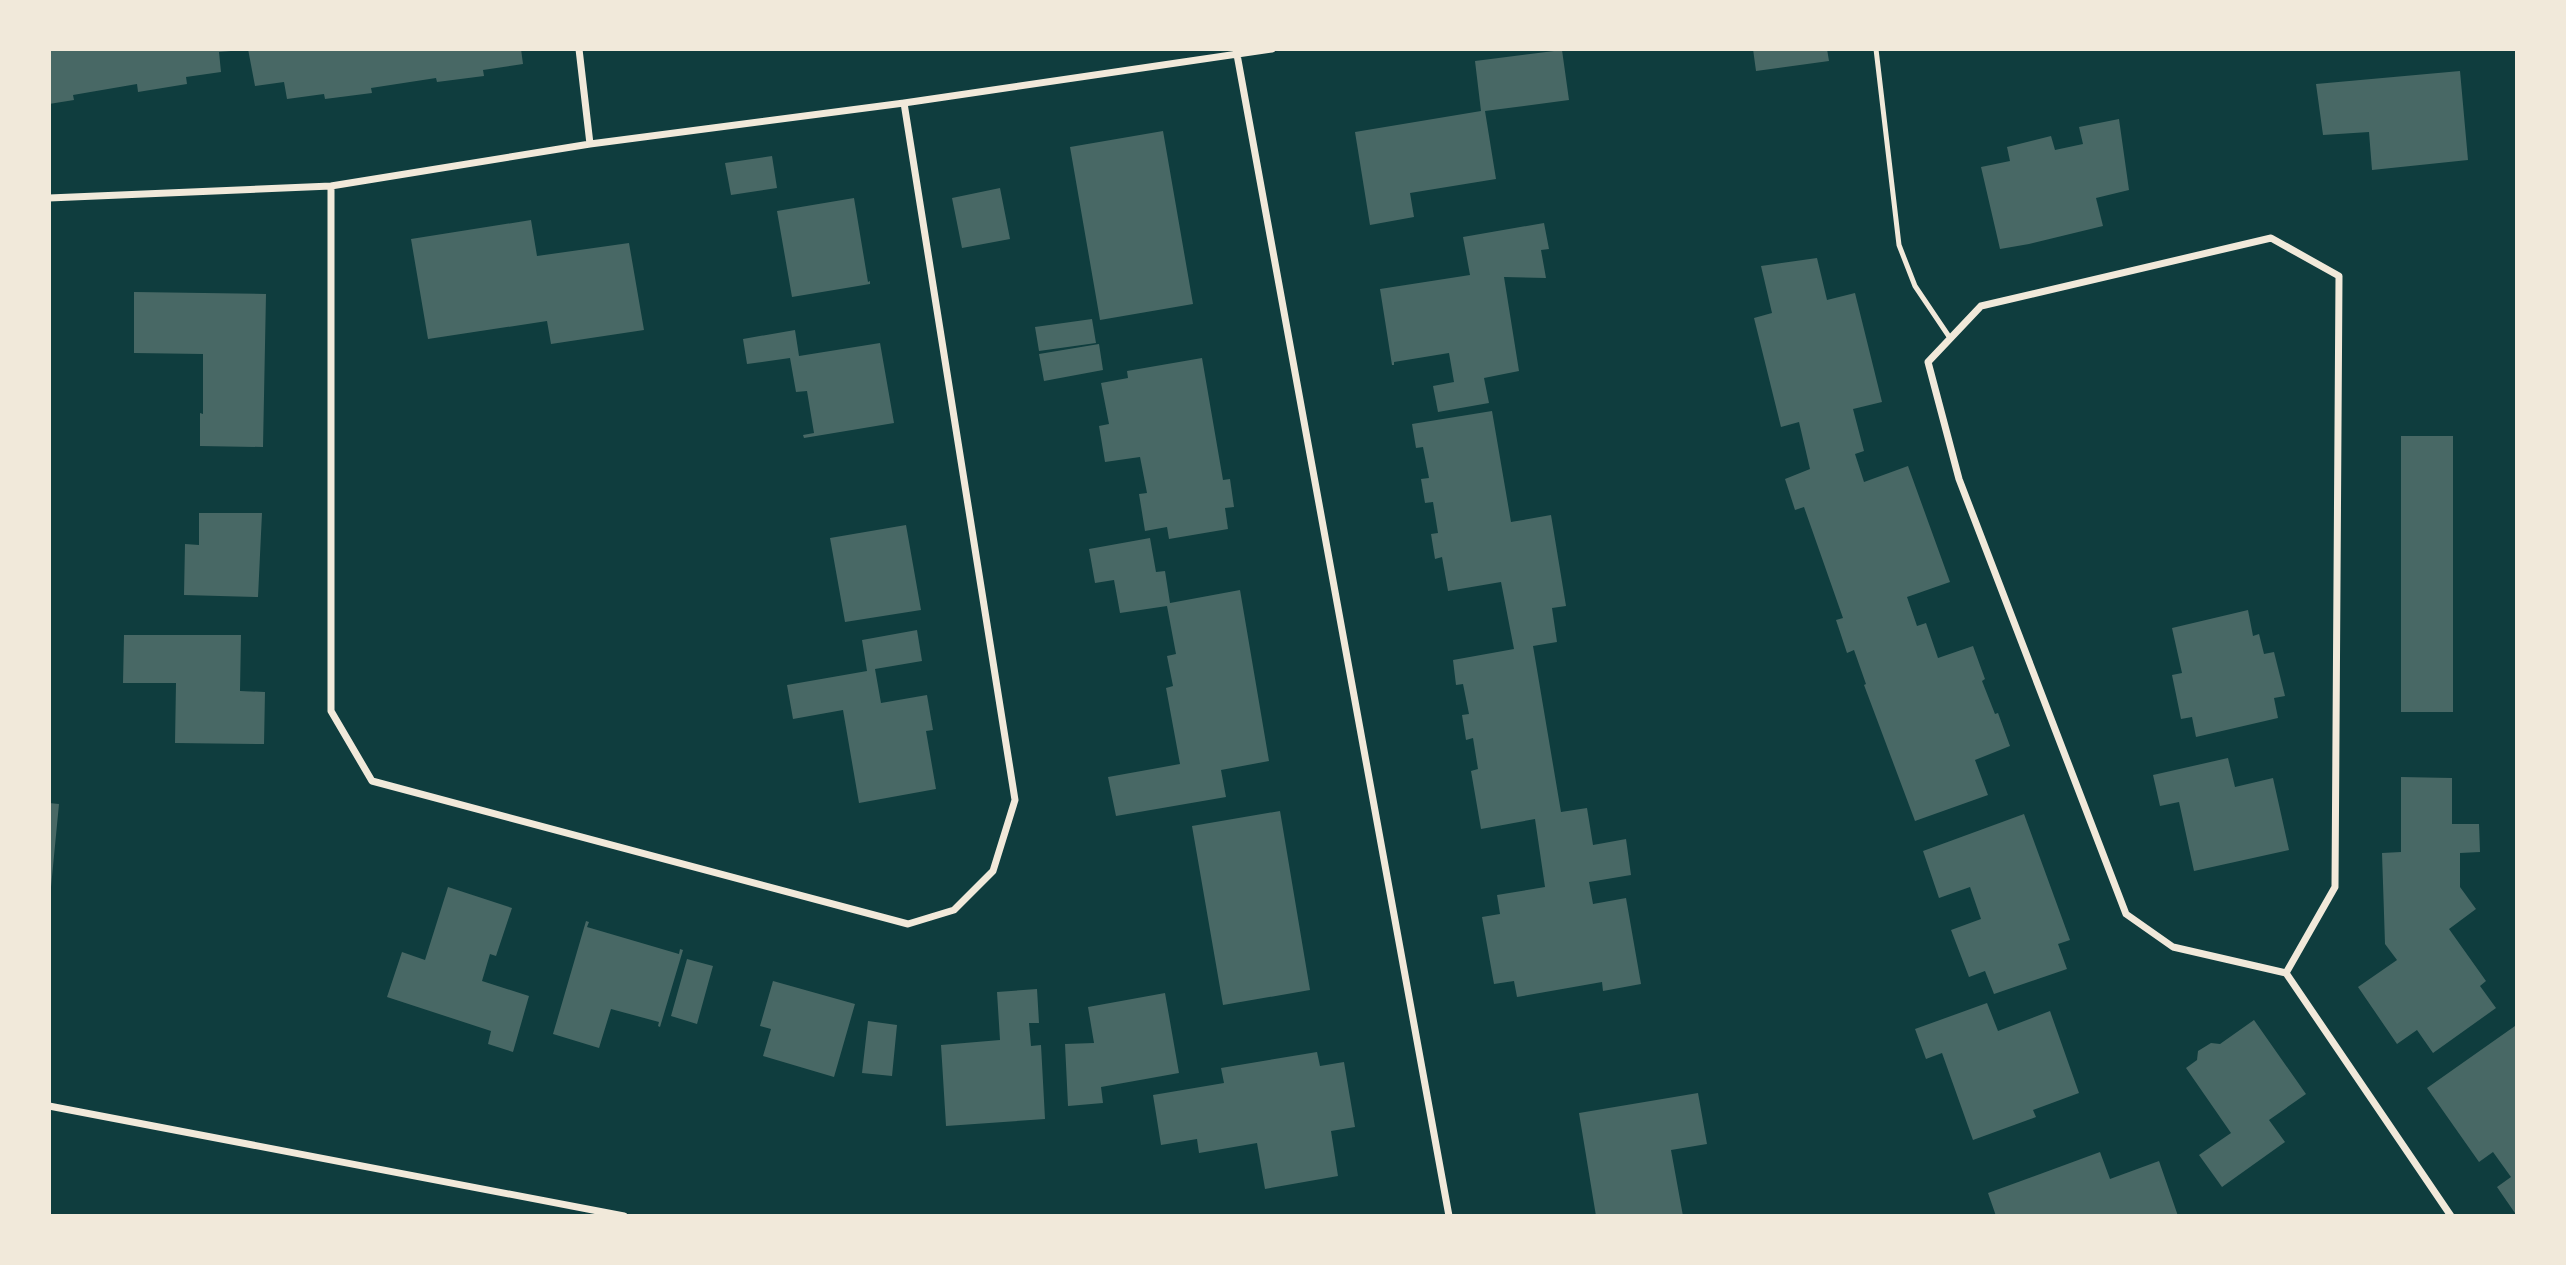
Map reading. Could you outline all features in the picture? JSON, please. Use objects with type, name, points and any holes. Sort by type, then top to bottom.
[{"type":"street","points":[[579,49],[590,144]]},
{"type":"street","points":[[49,198],[331,186],[590,144],[904,103],[1237,52],[1272,49]]},
{"type":"street","points":[[1237,52],[1449,1216]]},
{"type":"street","points":[[331,186],[331,711],[372,781],[908,924],[954,910],[993,871],[1015,800],[904,103]]},
{"type":"street","points":[[2286,973],[2335,887],[2339,276],[2271,238],[1981,306],[1928,362],[1959,479],[2126,914],[2173,947],[2286,973],[2451,1216]]},
{"type":"street","points":[[49,1105],[624,1216]]},
{"type":"lane","points":[[1876,49],[1899,245],[1915,286],[1950,338]]},
{"type":"building","points":[[49,49],[231,51],[219,52],[221,72],[186,77],[187,84],[138,92],[137,84],[73,95],[74,100],[49,104]]},
{"type":"building","points":[[248,49],[521,49],[523,64],[483,70],[484,76],[437,82],[436,78],[371,88],[372,93],[325,99],[324,94],[287,99],[284,82],[255,86]]},
{"type":"building","points":[[1753,49],[1827,49],[1829,61],[1756,71]]},
{"type":"building","points":[[1562,50],[1569,100],[1485,111],[1496,179],[1410,193],[1414,217],[1370,225],[1355,132],[1481,111],[1475,61]]},
{"type":"building","points":[[2460,71],[2468,160],[2372,170],[2369,132],[2323,135],[2316,84]]},
{"type":"building","points":[[2119,119],[2129,190],[2096,198],[2103,226],[2000,249],[1981,167],[2010,161],[2007,147],[2051,136],[2055,150],[2083,144],[2079,127]]},
{"type":"building","points":[[1163,131],[1193,304],[1100,320],[1070,147]]},
{"type":"building","points":[[772,156],[777,188],[731,195],[725,163]]},
{"type":"building","points":[[1000,188],[1010,239],[962,248],[952,198]]},
{"type":"building","points":[[854,198],[870,284],[792,297],[777,211]]},
{"type":"building","points":[[531,220],[537,256],[629,243],[644,330],[551,344],[547,321],[428,339],[411,239]]},
{"type":"building","points":[[1544,223],[1549,249],[1541,250],[1546,278],[1504,277],[1519,371],[1484,378],[1489,403],[1438,412],[1433,386],[1454,382],[1449,353],[1394,362],[1392,365],[1380,289],[1470,275],[1463,237]]},
{"type":"building","points":[[1817,258],[1827,300],[1855,293],[1882,402],[1853,409],[1864,451],[1855,454],[1864,482],[1908,466],[1950,582],[1907,597],[1917,626],[1926,623],[1938,658],[1973,646],[1985,679],[1982,681],[2010,746],[1975,760],[1988,795],[1915,821],[1864,685],[1866,684],[1854,650],[1847,653],[1836,620],[1843,618],[1804,507],[1795,510],[1785,479],[1810,469],[1799,422],[1781,427],[1754,318],[1772,313],[1761,266]]},
{"type":"building","points":[[134,292],[266,294],[263,447],[200,446],[203,354],[134,353]]},
{"type":"building","points":[[1092,319],[1096,343],[1039,351],[1035,327]]},
{"type":"building","points":[[795,330],[799,356],[880,343],[894,423],[804,438],[803,435],[814,433],[807,391],[796,392],[790,358],[747,364],[743,339]]},
{"type":"building","points":[[1099,344],[1103,370],[1044,381],[1039,354]]},
{"type":"building","points":[[1202,358],[1223,480],[1230,479],[1234,507],[1225,508],[1228,529],[1169,539],[1167,527],[1145,531],[1139,494],[1147,493],[1140,457],[1105,462],[1099,426],[1109,424],[1101,383],[1128,378],[1127,371]]},
{"type":"building","points":[[1492,411],[1511,522],[1551,515],[1566,606],[1552,608],[1557,642],[1533,646],[1561,812],[1587,808],[1593,845],[1626,839],[1631,875],[1589,882],[1593,904],[1626,898],[1641,984],[1603,991],[1602,982],[1517,997],[1514,981],[1494,984],[1482,917],[1500,914],[1497,895],[1545,887],[1535,819],[1481,829],[1471,771],[1478,769],[1473,738],[1466,740],[1462,715],[1469,714],[1463,684],[1456,685],[1453,660],[1514,649],[1501,582],[1448,591],[1442,557],[1435,559],[1431,534],[1438,533],[1433,502],[1425,503],[1421,479],[1429,478],[1423,447],[1416,448],[1412,424]]},
{"type":"building","points":[[2401,436],[2453,436],[2453,712],[2401,712]]},
{"type":"building","points":[[199,513],[262,513],[258,597],[184,595],[185,544],[199,545]]},
{"type":"building","points":[[906,525],[921,610],[845,622],[830,538]]},
{"type":"building","points":[[1150,538],[1156,572],[1165,571],[1170,603],[1240,590],[1269,761],[1221,770],[1226,797],[1116,816],[1108,777],[1180,764],[1166,688],[1173,686],[1167,656],[1176,654],[1167,606],[1120,613],[1114,580],[1095,583],[1089,549]]},
{"type":"building","points":[[2248,610],[2253,636],[2259,634],[2264,654],[2274,652],[2285,696],[2274,698],[2278,718],[2196,737],[2192,717],[2181,719],[2172,675],[2182,673],[2172,628]]},
{"type":"building","points":[[917,630],[922,661],[875,669],[881,703],[927,695],[933,730],[926,731],[936,789],[859,803],[843,710],[793,719],[787,685],[867,671],[862,640]]},
{"type":"building","points":[[124,635],[241,635],[240,691],[265,692],[264,744],[175,743],[176,683],[123,683]]},
{"type":"building","points":[[2228,758],[2235,787],[2273,778],[2289,850],[2194,871],[2179,802],[2160,806],[2153,775]]},
{"type":"building","points":[[2401,777],[2452,778],[2452,824],[2479,824],[2480,852],[2460,853],[2460,887],[2476,909],[2449,929],[2486,981],[2480,986],[2496,1008],[2433,1053],[2417,1030],[2397,1044],[2358,987],[2397,960],[2385,944],[2382,853],[2401,852]]},
{"type":"building","points":[[49,803],[59,804],[51,887],[49,887]]},
{"type":"building","points":[[1280,811],[1310,990],[1223,1005],[1192,826]]},
{"type":"building","points":[[2024,814],[2070,940],[2058,944],[2067,969],[1994,994],[1985,971],[1969,977],[1951,930],[1981,919],[1970,887],[1939,898],[1923,851]]},
{"type":"building","points":[[448,887],[512,908],[496,956],[490,954],[482,981],[529,996],[513,1052],[488,1044],[491,1031],[387,997],[402,952],[425,960]]},
{"type":"building","points":[[586,921],[589,922],[587,927],[679,954],[680,949],[683,950],[660,1027],[659,1022],[611,1009],[599,1048],[553,1034]]},
{"type":"building","points":[[687,959],[713,966],[697,1024],[671,1016]]},
{"type":"building","points":[[773,981],[855,1004],[834,1077],[763,1056],[771,1029],[760,1026]]},
{"type":"building","points":[[1037,989],[1039,1023],[1029,1023],[1031,1046],[1041,1045],[1045,1119],[946,1126],[941,1045],[1000,1040],[997,992]]},
{"type":"building","points":[[1165,993],[1179,1073],[1101,1087],[1103,1103],[1068,1106],[1065,1044],[1094,1043],[1088,1007]]},
{"type":"building","points":[[1987,1003],[1998,1031],[2050,1011],[2079,1093],[2033,1110],[2036,1117],[1973,1140],[1942,1053],[1926,1059],[1915,1029]]},
{"type":"building","points":[[2254,1020],[2306,1094],[2269,1120],[2285,1142],[2222,1187],[2199,1155],[2231,1133],[2186,1068],[2197,1060],[2198,1051],[2211,1043],[2220,1044]]},
{"type":"building","points":[[868,1021],[897,1025],[892,1076],[862,1073]]},
{"type":"building","points":[[2515,1026],[2517,1216],[2497,1187],[2511,1177],[2493,1152],[2479,1162],[2427,1088]]},
{"type":"building","points":[[1317,1052],[1320,1066],[1344,1062],[1355,1127],[1331,1131],[1338,1176],[1265,1189],[1257,1143],[1199,1153],[1197,1139],[1161,1145],[1153,1095],[1224,1083],[1221,1068]]},
{"type":"building","points":[[1698,1093],[1707,1144],[1671,1150],[1683,1216],[1596,1216],[1579,1113]]},
{"type":"building","points":[[2100,1152],[2110,1179],[2159,1161],[2178,1216],[1996,1216],[1988,1193]]}]
